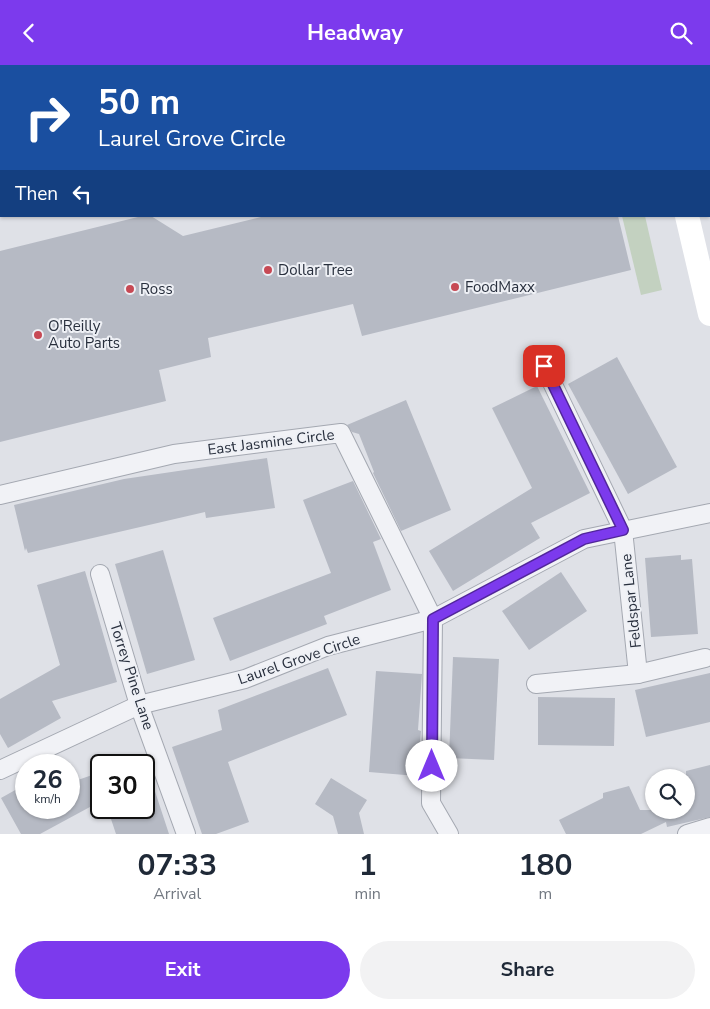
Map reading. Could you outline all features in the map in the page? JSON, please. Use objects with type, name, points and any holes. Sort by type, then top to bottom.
[{"type":"main road","points":[[687,217],[710,314]]},
{"type":"street","name":"Feldspar Lane","points":[[544,366],[623,530],[638,673]]},
{"type":"street","name":"East Jasmine Circle","points":[[0,495],[174,454],[341,433],[433,619]]},
{"type":"street","name":"Laurel Grove Circle","points":[[0,770],[139,705],[245,679],[328,646],[433,619],[584,539],[710,513]]},
{"type":"street","name":"Torrey Pine Lane","points":[[100,574],[139,705],[186,834]]},
{"type":"street","points":[[433,619],[432,803],[448,834]]},
{"type":"street","points":[[536,683],[638,673],[705,658]]},
{"type":"street","points":[[687,834],[710,827]]},
{"type":"green space","points":[[622,217],[645,217],[662,290],[641,295]]},
{"type":"building","points":[[138,217],[153,217],[183,236],[261,217],[618,217],[631,270],[362,336],[353,304],[208,338],[211,357],[159,370],[166,401],[0,442],[0,251]]},
{"type":"building","points":[[617,357],[677,467],[628,494],[568,384]]},
{"type":"building","points":[[537,386],[590,493],[531,523],[540,538],[453,591],[429,551],[532,488],[492,408]]},
{"type":"building","points":[[406,400],[451,510],[401,531],[373,473],[359,434],[352,432],[347,425]]},
{"type":"building","points":[[267,458],[275,508],[206,518],[205,512],[28,553],[26,548],[25,551],[14,505],[124,479]]},
{"type":"building","points":[[353,481],[381,539],[373,542],[391,590],[324,616],[327,624],[230,661],[213,618],[331,573],[303,500]]},
{"type":"building","points":[[163,550],[195,660],[147,674],[115,564]]},
{"type":"building","points":[[681,555],[681,560],[692,559],[698,634],[651,637],[645,558]]},
{"type":"building","points":[[85,571],[117,682],[52,701],[61,718],[8,748],[0,734],[0,699],[60,665],[37,585]]},
{"type":"building","points":[[561,572],[587,611],[529,650],[502,611]]},
{"type":"building","points":[[453,657],[499,659],[494,760],[449,758]]},
{"type":"building","points":[[328,668],[347,715],[228,762],[249,822],[216,834],[202,834],[172,747],[222,730],[218,710]]},
{"type":"building","points":[[376,671],[422,674],[418,730],[421,731],[417,776],[369,772]]},
{"type":"building","points":[[710,673],[710,722],[646,737],[635,690]]},
{"type":"building","points":[[538,697],[615,698],[614,746],[538,745]]},
{"type":"building","points":[[710,765],[710,817],[667,827],[666,822],[641,834],[566,834],[559,820],[603,798],[603,793],[629,786],[640,810],[645,810],[645,819],[695,819],[694,769]]},
{"type":"building","points":[[90,776],[90,807],[80,812],[80,779]]},
{"type":"building","points":[[331,778],[367,800],[359,813],[364,834],[338,834],[333,816],[315,804]]},
{"type":"building","points":[[15,790],[15,819],[68,819],[40,834],[21,834],[1,798]]},
{"type":"building","points":[[155,791],[169,834],[116,834],[111,819],[155,819]]},
{"type":"place","name":"Dollar Tree","points":[[268,270]]},
{"type":"place","name":"FoodMaxx","points":[[455,287]]},
{"type":"place","name":"Ross","points":[[130,289]]},
{"type":"place","name":"O'Reilly Auto Parts","points":[[38,335]]},
{"type":"route","points":[[432,766],[433,619],[584,539],[623,530],[544,366]]}]
